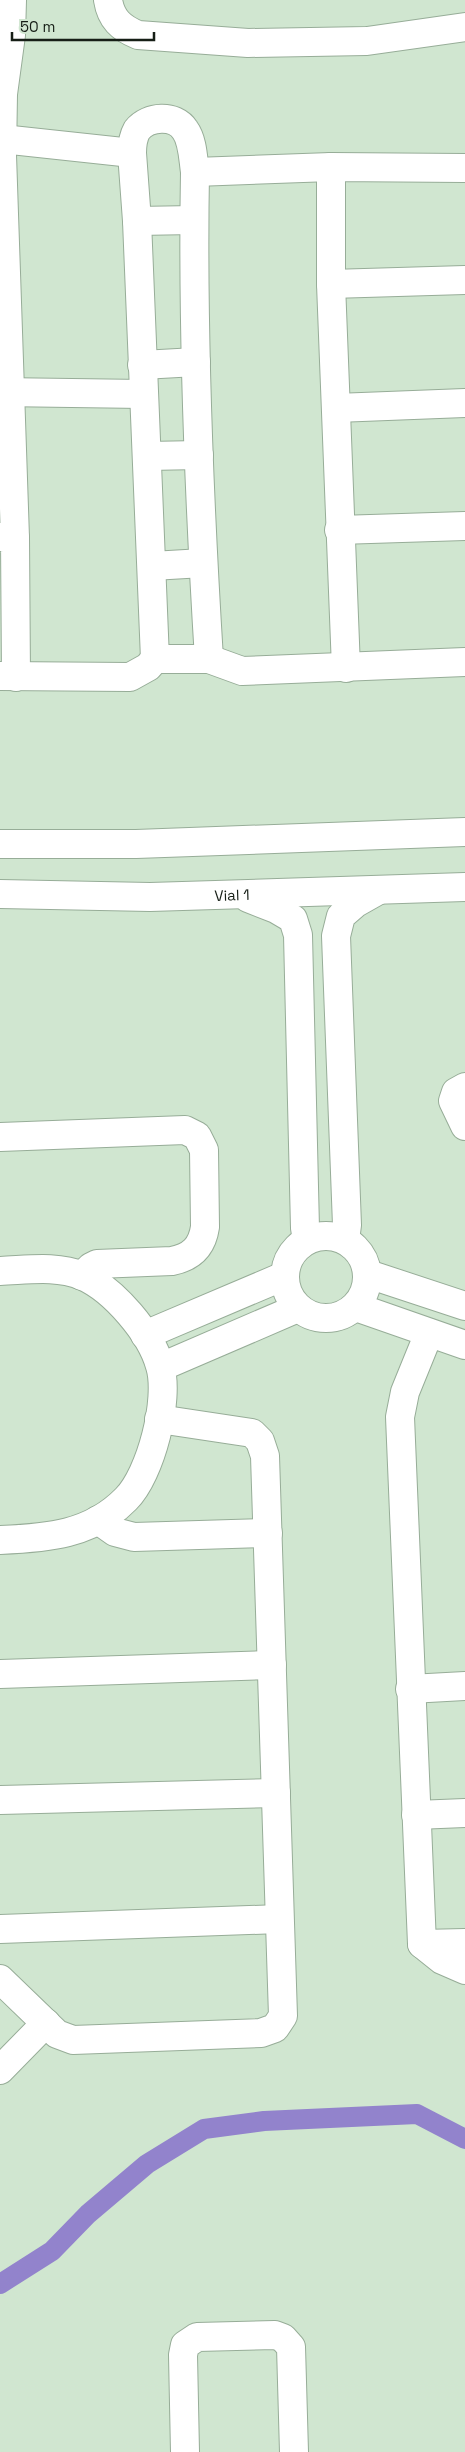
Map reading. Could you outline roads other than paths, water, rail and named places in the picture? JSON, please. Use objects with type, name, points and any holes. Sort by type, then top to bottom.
[{"type":"street","points":[[12,0],[11,35],[2,94],[8,676],[130,677],[148,667],[156,659],[209,659],[242,671],[465,662]]},
{"type":"street","points":[[108,0],[115,21],[125,29],[138,35],[248,43],[367,41],[465,27]]},
{"type":"street","points":[[156,659],[132,144],[137,131],[145,123],[158,118],[172,120],[185,129],[190,142],[195,172],[196,362],[203,563],[209,659]]},
{"type":"street","points":[[2,139],[132,153]]},
{"type":"street","points":[[195,172],[331,167],[465,168]]},
{"type":"street","points":[[331,167],[331,284],[346,668]]},
{"type":"street","points":[[137,221],[194,220]]},
{"type":"street","points":[[331,284],[465,280]]},
{"type":"street","points":[[142,365],[196,362]]},
{"type":"street","points":[[4,393],[143,394]]},
{"type":"street","points":[[336,408],[465,403]]},
{"type":"street","points":[[148,456],[199,455]]},
{"type":"street","points":[[340,530],[465,526]]},
{"type":"street","points":[[152,566],[203,563]]},
{"type":"street","points":[[0,844],[136,844],[465,832]]},
{"type":"street","name":"Vial 1","points":[[0,894],[150,897],[465,886]]},
{"type":"street","points":[[345,1240],[347,1225],[336,936],[341,916],[356,903],[379,890]]},
{"type":"street","points":[[240,895],[276,909],[292,919],[298,935],[305,1228],[307,1240]]},
{"type":"street","points":[[465,1087],[456,1092],[453,1101],[465,1126]]},
{"type":"street","points":[[0,1137],[178,1130],[191,1132],[200,1140],[204,1150],[205,1227],[204,1239],[198,1247],[186,1257],[172,1261],[97,1264],[91,1266],[82,1276]]},
{"type":"street","points":[[320,1236],[332,1236],[345,1240],[356,1248],[364,1260],[368,1274],[367,1288],[356,1307],[338,1317],[323,1319],[309,1315],[298,1308],[288,1293],[284,1276],[287,1262],[296,1249],[307,1240],[320,1236]]},
{"type":"street","points":[[0,1270],[54,1269],[82,1276],[114,1297],[145,1335],[161,1367],[162,1389],[160,1419],[150,1456],[136,1485],[127,1498],[98,1520],[82,1528],[49,1538],[0,1540]]},
{"type":"street","points":[[368,1274],[465,1306]]},
{"type":"street","points":[[145,1335],[284,1276]]},
{"type":"street","points":[[356,1307],[465,1345]]},
{"type":"street","points":[[161,1367],[298,1308]]},
{"type":"street","points":[[429,1333],[405,1392],[400,1417],[422,1944],[442,1960],[465,1970]]},
{"type":"street","points":[[0,1979],[57,2034],[73,2040],[268,2031],[274,2028],[283,2016],[265,1456],[256,1436],[252,1433],[160,1419]]},
{"type":"street","points":[[98,1520],[115,1532],[134,1538],[268,1533]]},
{"type":"street","points":[[0,1674],[272,1665]]},
{"type":"street","points":[[410,1689],[465,1686]]},
{"type":"street","points":[[0,1800],[276,1793]]},
{"type":"street","points":[[416,1815],[465,1814]]},
{"type":"street","points":[[0,1929],[279,1919]]},
{"type":"street","points":[[422,1944],[465,1942]]},
{"type":"street","points":[[0,2070],[46,2023]]},
{"type":"street","points":[[184,2452],[183,2355],[186,2344],[197,2337],[275,2335],[284,2338],[291,2348],[294,2452]]},
{"type":"waterway","points":[[0,2284],[52,2251],[88,2214],[147,2164],[204,2129],[264,2121],[417,2114],[465,2139]]}]
